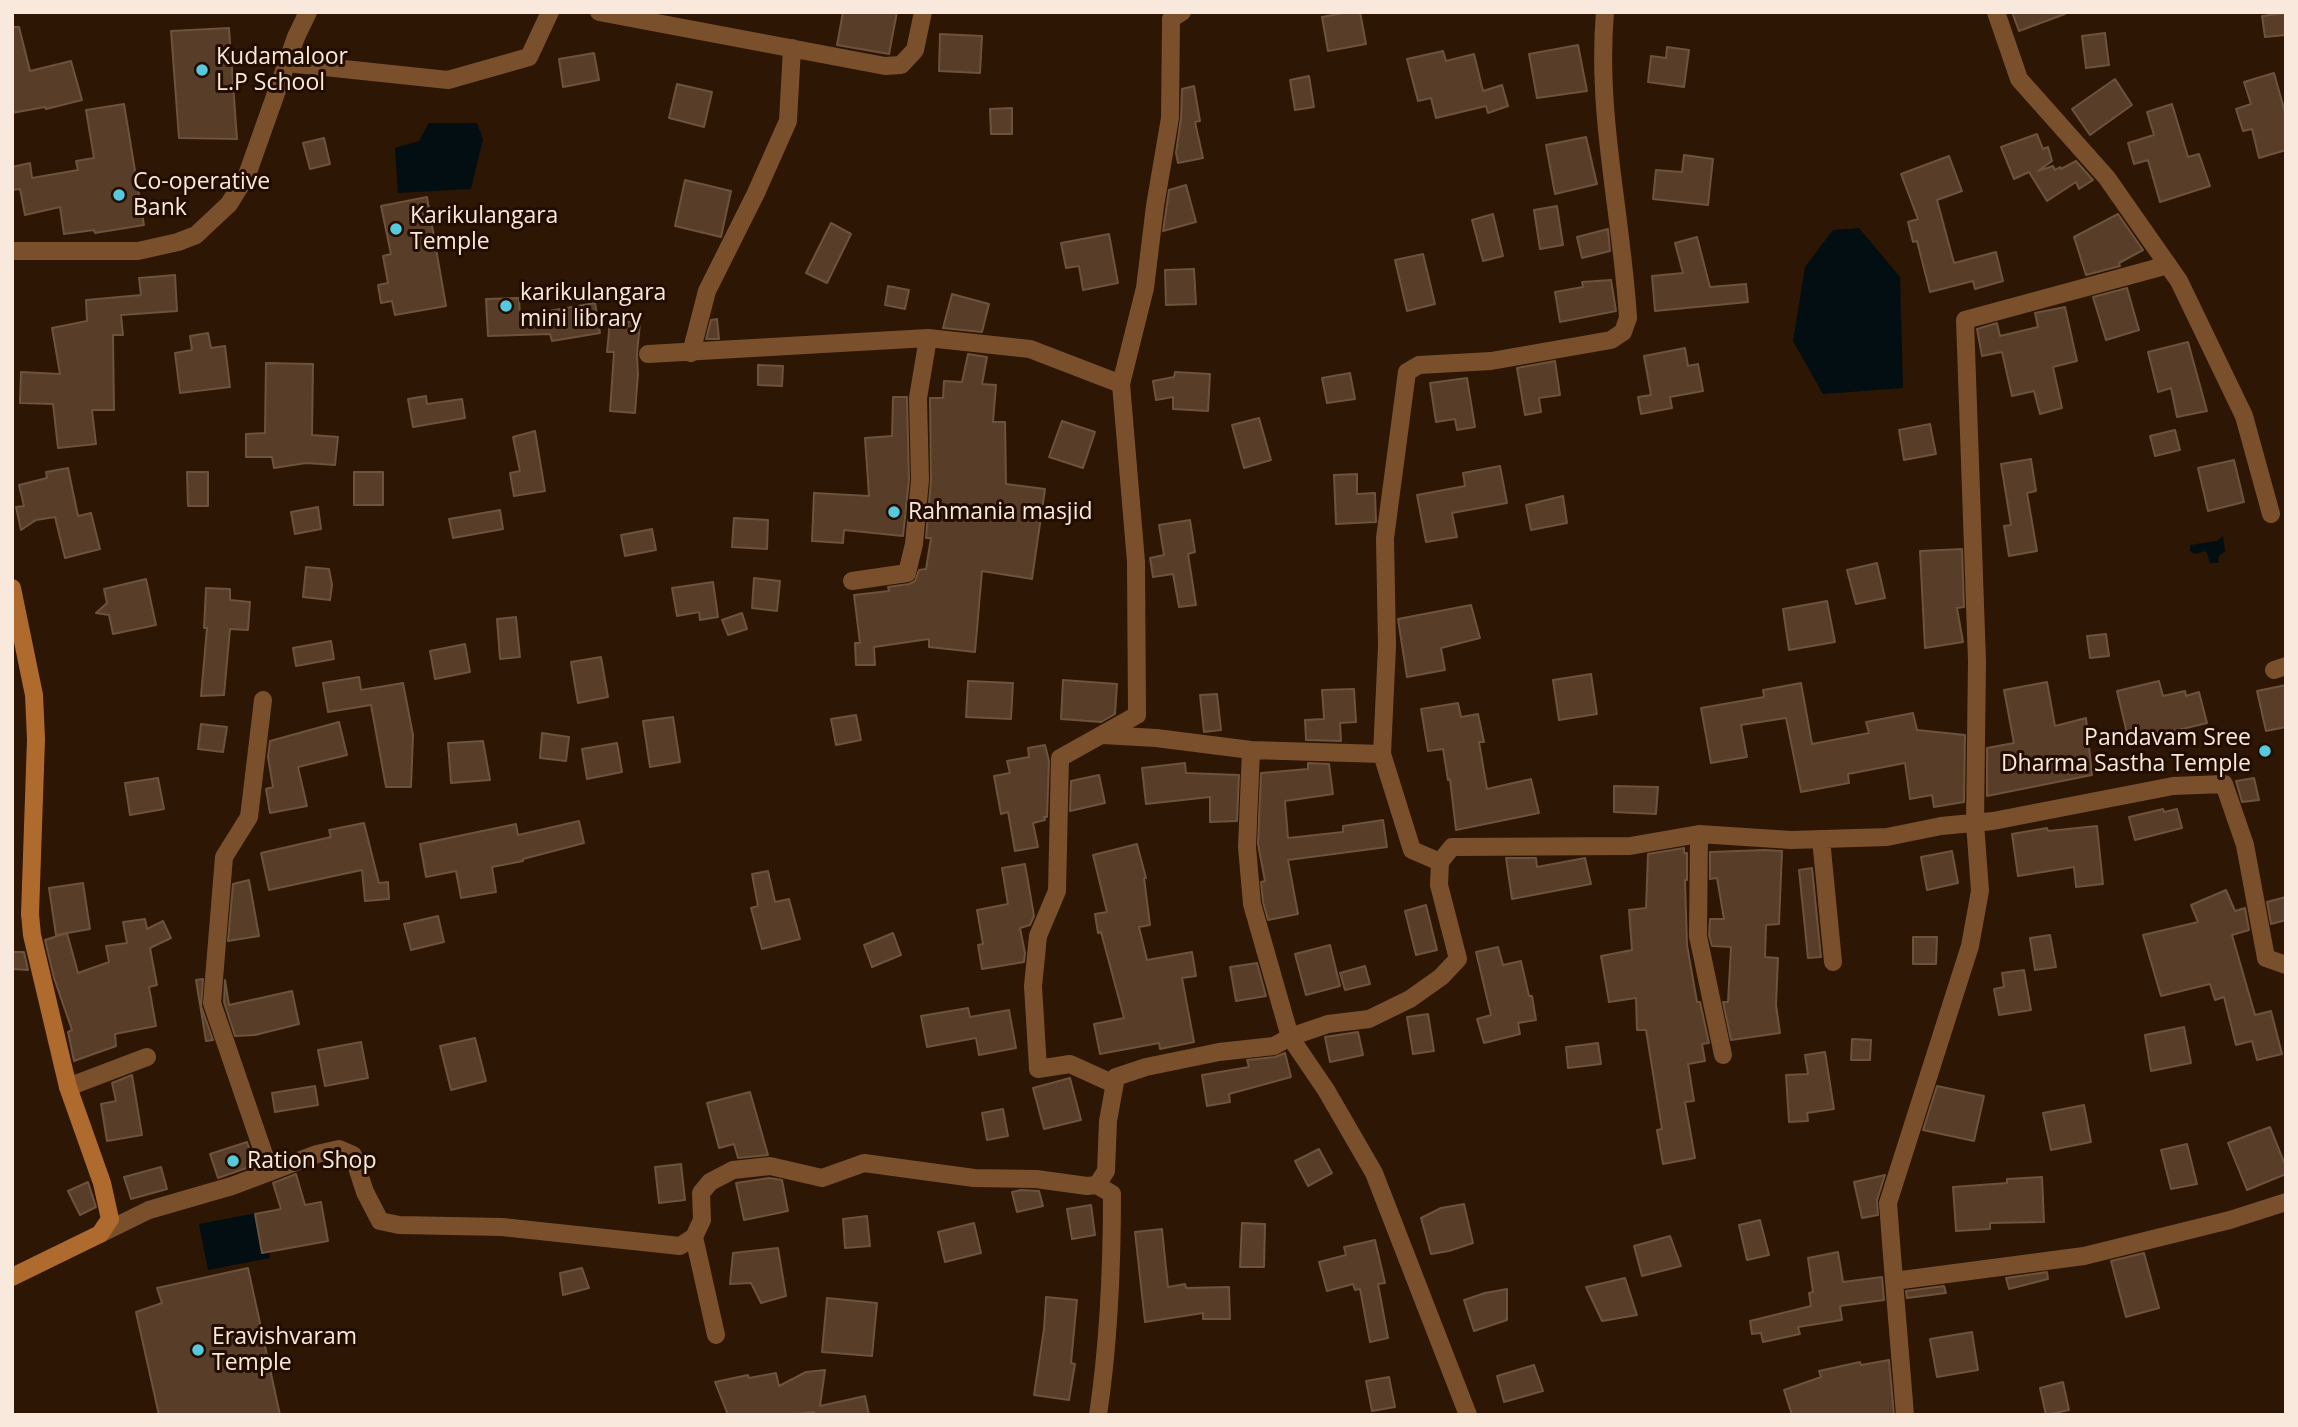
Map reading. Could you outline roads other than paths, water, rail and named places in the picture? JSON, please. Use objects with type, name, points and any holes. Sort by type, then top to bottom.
[{"type":"main road","points":[[12,588],[34,695],[36,739],[30,914],[32,935],[68,1087],[102,1183],[110,1219],[100,1234],[12,1278]]},
{"type":"street","points":[[12,251],[138,251],[196,235],[229,204],[247,175],[308,12]]},
{"type":"street","points":[[287,63],[448,80],[529,57],[550,12]]},
{"type":"street","points":[[599,12],[885,66],[901,65],[915,50],[923,12]]},
{"type":"street","points":[[1115,1084],[1070,1064],[1038,1069],[1033,986],[1038,936],[1056,891],[1060,758],[1137,715],[1136,562],[1121,384],[1145,288],[1170,118],[1171,19],[1182,12]]},
{"type":"street","points":[[1440,862],[1412,850],[1382,754],[1387,646],[1385,538],[1407,372],[1419,365],[1491,361],[1611,340],[1623,332],[1629,318],[1605,105],[1605,12]]},
{"type":"street","points":[[1996,12],[2019,79],[2107,178],[2179,281],[2244,416],[2271,514]]},
{"type":"street","points":[[691,353],[707,291],[788,121],[792,48]]},
{"type":"street","points":[[1905,1415],[1888,1203],[1970,946],[1980,891],[1975,823],[1977,661],[1965,320],[2168,265]]},
{"type":"street","points":[[648,355],[928,338],[1030,349],[1121,384]]},
{"type":"street","points":[[852,581],[906,573],[914,544],[920,480],[918,398],[928,338]]},
{"type":"street","points":[[263,700],[249,817],[224,858],[212,1003],[270,1172]]},
{"type":"street","points":[[1103,734],[1251,750],[1382,754]]},
{"type":"street","points":[[1251,750],[1247,848],[1252,904],[1290,1037],[1326,1090],[1374,1172],[1468,1415]]},
{"type":"street","points":[[1097,1185],[1105,1171],[1108,1121],[1116,1077],[1146,1067],[1219,1052],[1273,1046],[1328,1024],[1369,1019],[1410,999],[1441,977],[1458,959],[1440,886],[1440,862],[1452,847],[1630,846],[1699,834],[1791,840],[1887,837],[2174,786],[2224,783],[2245,845],[2266,958],[2286,965]]},
{"type":"street","points":[[1699,834],[1698,936],[1723,1055]]},
{"type":"street","points":[[1821,839],[1833,962]]},
{"type":"street","points":[[68,1087],[147,1058]]},
{"type":"street","points":[[100,1234],[149,1210],[195,1198],[317,1154],[339,1150],[354,1155],[365,1192],[380,1221],[399,1225],[502,1227],[680,1246],[694,1237],[702,1220],[701,1193],[710,1182],[733,1170],[770,1166],[822,1178],[864,1163],[974,1178],[1036,1179],[1097,1185],[1112,1195],[1106,1361],[1098,1415]]},
{"type":"street","points":[[1895,1281],[2084,1255],[2230,1220],[2286,1202]]},
{"type":"street","points":[[694,1237],[716,1335]]},
{"type":"place","name":"Kudamaloor L.P School","points":[[202,70]]},
{"type":"place","name":"Co-operative Bank","points":[[119,195]]},
{"type":"place","name":"Karikulangara Temple","points":[[396,229]]},
{"type":"place","name":"karikulangara mini library","points":[[506,306]]},
{"type":"place","name":"Rahmania masjid","points":[[894,512]]},
{"type":"place","name":"Pandavam Sree Dharma Sastha Temple","points":[[2265,751]]},
{"type":"place","name":"Ration Shop","points":[[233,1161]]},
{"type":"place","name":"Eravishvaram Temple","points":[[198,1350]]}]
